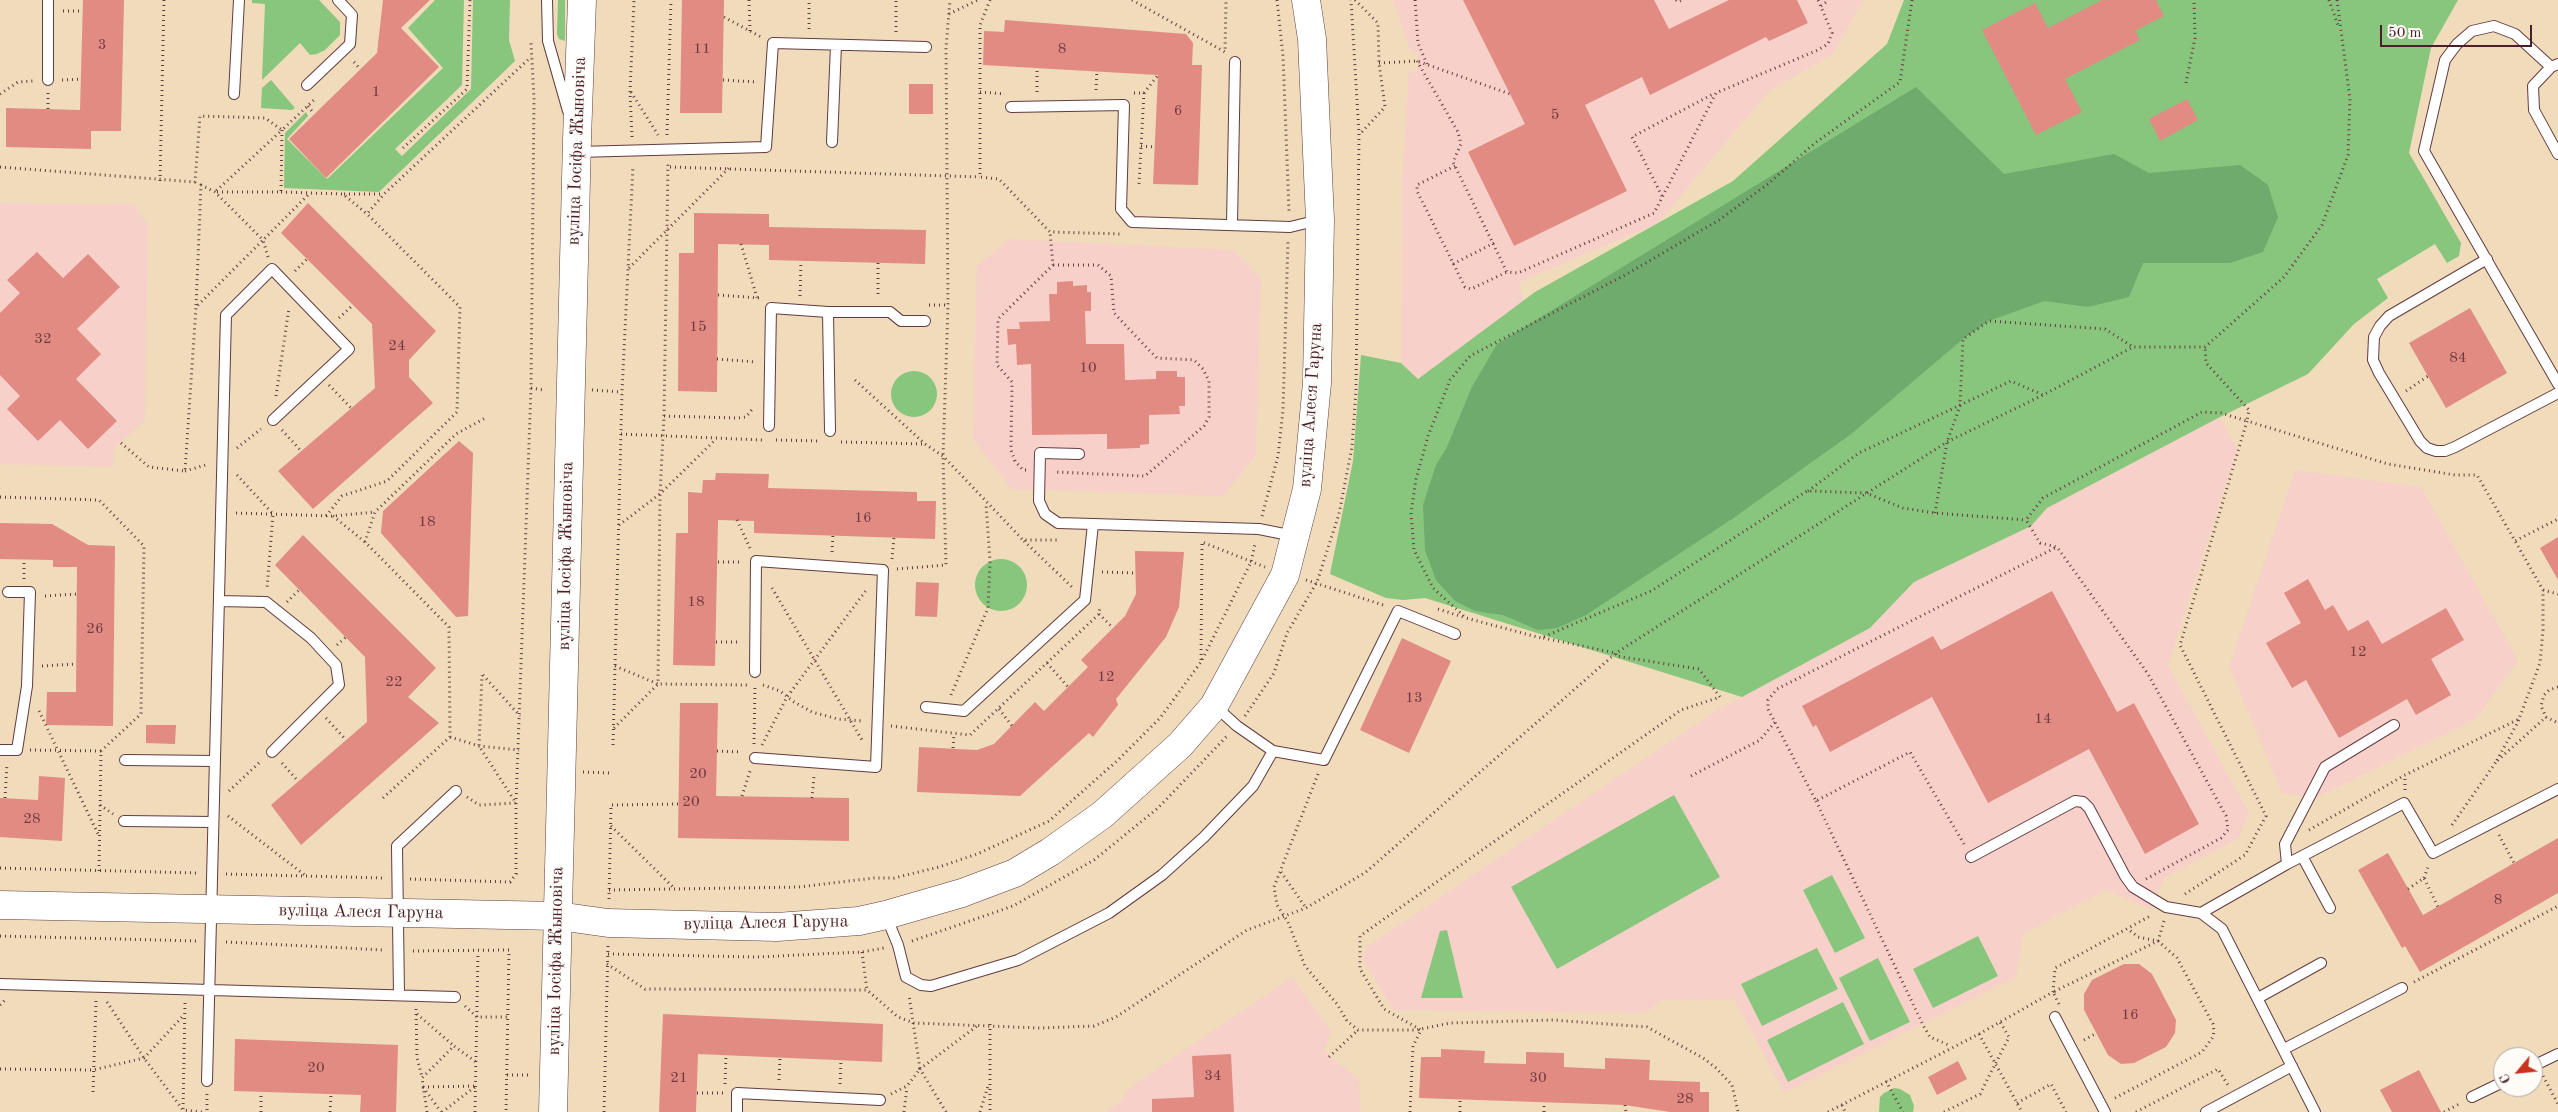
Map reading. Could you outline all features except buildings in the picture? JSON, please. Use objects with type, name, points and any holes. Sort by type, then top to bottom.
[{"type":"street","name":"вуліца Іосіфа Жыновіча","points":[[553,1112],[576,145],[582,0]]},
{"type":"street","name":"вуліца Алеся Гаруна","points":[[0,905],[558,916],[608,923],[777,926],[859,921],[886,915],[962,893],[1015,873],[1050,852],[1102,815],[1180,745],[1214,706],[1285,575],[1307,489],[1317,383],[1320,220],[1312,39],[1306,0]]},
{"type":"lane","points":[[48,0],[48,80]]},
{"type":"lane","points":[[234,94],[239,0]]},
{"type":"lane","points":[[307,85],[350,44],[352,15],[338,0]]},
{"type":"lane","points":[[547,0],[548,42],[576,145],[633,150],[766,147],[773,43],[926,48]]},
{"type":"lane","points":[[2558,154],[2534,110],[2533,86],[2555,65],[2515,34],[2494,26],[2472,31],[2457,44],[2445,60],[2424,151],[2558,384]]},
{"type":"lane","points":[[832,142],[836,45]]},
{"type":"lane","points":[[1232,224],[1235,62]]},
{"type":"lane","points":[[1011,107],[1124,105],[1121,209],[1132,222],[1290,227],[1320,220]]},
{"type":"lane","points":[[2487,259],[2394,312],[2380,326],[2374,337],[2373,360],[2420,441],[2427,448],[2445,451],[2558,393]]},
{"type":"lane","points":[[207,1081],[226,315],[272,269],[349,349],[273,420]]},
{"type":"lane","points":[[769,426],[771,308],[828,312],[890,312],[901,321],[926,321]]},
{"type":"lane","points":[[828,312],[830,431]]},
{"type":"lane","points":[[1079,454],[1040,453],[1039,501],[1045,514],[1058,523],[1259,529],[1295,536]]},
{"type":"lane","points":[[926,707],[964,711],[1084,600],[1093,524]]},
{"type":"lane","points":[[755,755],[816,763],[876,767],[887,570],[756,561],[756,672]]},
{"type":"lane","points":[[8,592],[30,592],[27,686],[8,750]]},
{"type":"lane","points":[[219,601],[266,602],[311,638],[336,665],[339,686],[272,752]]},
{"type":"lane","points":[[1214,706],[1237,726],[1273,751],[1324,760],[1398,611],[1454,634]]},
{"type":"lane","points":[[2286,864],[2285,844],[2325,767],[2394,725]]},
{"type":"lane","points":[[886,915],[898,945],[906,976],[921,985],[931,986],[1018,960],[1109,913],[1162,875],[1204,837],[1252,786],[1273,751]]},
{"type":"lane","points":[[125,760],[215,760]]},
{"type":"lane","points":[[2201,913],[2286,864],[2404,803],[2433,853],[2558,789]]},
{"type":"lane","points":[[399,995],[397,846],[456,791]]},
{"type":"lane","points":[[1971,857],[2075,801],[2083,802],[2125,876],[2134,887],[2166,907],[2201,913],[2222,929],[2316,1112]]},
{"type":"lane","points":[[124,821],[213,822]]},
{"type":"lane","points":[[2302,856],[2330,908]]},
{"type":"lane","points":[[2258,998],[2321,963]]},
{"type":"lane","points":[[0,984],[97,986],[185,991],[209,990],[456,997]]},
{"type":"lane","points":[[2284,1049],[2402,988]]},
{"type":"lane","points":[[2055,1016],[2105,1112]]},
{"type":"lane","points":[[2543,1061],[2558,1054]]},
{"type":"lane","points":[[2206,1112],[2292,1066]]},
{"type":"lane","points":[[2472,1097],[2493,1087]]},
{"type":"lane","points":[[737,1112],[737,1093],[880,1100]]},
{"type":"path","points":[[160,181],[164,0]]},
{"type":"path","points":[[403,148],[467,90],[470,0]]},
{"type":"path","points":[[613,745],[622,392],[633,150],[630,92],[634,0]]},
{"type":"path","points":[[614,729],[658,684],[660,494],[664,416],[671,0]]},
{"type":"path","points":[[749,0],[750,31]]},
{"type":"path","points":[[809,0],[809,44]]},
{"type":"path","points":[[895,47],[896,0]]},
{"type":"path","points":[[887,570],[946,565],[943,456],[948,306],[946,48],[950,0]]},
{"type":"path","points":[[948,14],[978,0]]},
{"type":"path","points":[[980,177],[980,25],[990,0]]},
{"type":"path","points":[[1132,0],[1225,52],[1226,0]]},
{"type":"path","points":[[609,890],[799,887],[874,878],[894,878],[939,867],[1014,838],[1049,821],[1118,760],[1160,718],[1201,662],[1251,562],[1278,456],[1283,410],[1288,240],[1290,227],[1283,56],[1277,0]]},
{"type":"path","points":[[1353,0],[1378,24],[1379,63],[1385,107],[1360,134]]},
{"type":"path","points":[[608,954],[756,957],[862,952],[898,945],[1013,906],[1094,860],[1158,808],[1237,726],[1274,673],[1287,633],[1318,582],[1339,514],[1352,447],[1356,391],[1360,134],[1353,0]]},
{"type":"path","points":[[1415,0],[1418,43],[1427,64]]},
{"type":"path","points":[[1676,0],[1678,2],[1682,0]]},
{"type":"path","points":[[1662,196],[1632,137],[1716,93],[1828,44],[1832,33],[1818,0]]},
{"type":"path","points":[[1821,6],[1830,0]]},
{"type":"path","points":[[1616,652],[1541,638],[1466,618],[1433,588],[1414,550],[1411,513],[1416,479],[1428,436],[1450,380],[1470,356],[1627,274],[1719,220],[1768,184],[1815,144],[1900,82],[1912,0]]},
{"type":"path","points":[[2186,83],[2195,38],[2194,0]]},
{"type":"path","points":[[2329,0],[2340,34]]},
{"type":"path","points":[[607,964],[645,989],[867,990],[898,1017],[914,1023],[978,1026],[990,1024],[1040,1028],[1094,1026],[1116,1017],[1247,930],[1306,908],[1366,872],[1616,652],[1947,442],[2043,395],[2133,346],[2205,347],[2284,277],[2322,226],[2348,155],[2350,99],[2337,0]]},
{"type":"path","points":[[724,17],[773,43]]},
{"type":"path","points":[[0,868],[510,882],[516,874],[516,802],[531,388],[534,99],[532,56],[384,194],[368,214]]},
{"type":"path","points":[[1379,63],[1417,61],[1510,94]]},
{"type":"path","points":[[1417,61],[1458,132],[1461,144],[1453,162],[1508,272]]},
{"type":"path","points":[[354,62],[360,69]]},
{"type":"path","points":[[1037,68],[1037,94]]},
{"type":"path","points":[[1096,93],[1097,71]]},
{"type":"path","points":[[1144,93],[1158,74]]},
{"type":"path","points":[[0,94],[18,82],[48,80]]},
{"type":"path","points":[[723,80],[770,83]]},
{"type":"path","points":[[630,92],[667,150]]},
{"type":"path","points":[[1455,166],[1417,185],[1417,191],[1465,287],[1471,289],[1508,272],[1518,273],[1654,213],[1716,93]]},
{"type":"path","points":[[308,106],[314,114]]},
{"type":"path","points":[[195,182],[200,116],[265,118],[282,130]]},
{"type":"path","points":[[215,192],[282,130]]},
{"type":"path","points":[[281,192],[282,130]]},
{"type":"path","points":[[1141,146],[1154,147]]},
{"type":"path","points":[[632,166],[641,166]]},
{"type":"path","points":[[0,167],[160,181],[195,182],[215,192],[384,194]]},
{"type":"path","points":[[659,167],[999,179],[1050,232],[1053,265]]},
{"type":"path","points":[[628,269],[729,168]]},
{"type":"path","points":[[196,307],[201,185]]},
{"type":"path","points":[[263,240],[310,192]]},
{"type":"path","points":[[326,516],[342,496],[387,481],[457,412],[460,307],[368,214],[343,194]]},
{"type":"path","points":[[1050,232],[1129,235]]},
{"type":"path","points":[[1278,240],[1288,240]]},
{"type":"path","points":[[1453,264],[1494,243]]},
{"type":"path","points":[[741,244],[758,298],[758,307]]},
{"type":"path","points":[[800,300],[801,261]]},
{"type":"path","points":[[878,263],[878,303]]},
{"type":"path","points":[[1053,265],[1098,265],[1111,276],[1114,313],[1148,349],[1157,358],[1194,360],[1203,369],[1209,381],[1209,417],[1204,426],[1145,476],[1023,470],[1015,461],[1011,450],[1012,382],[997,365],[998,319],[1053,265]]},
{"type":"path","points":[[186,470],[223,459],[273,420],[292,290]]},
{"type":"path","points":[[922,305],[948,306]]},
{"type":"path","points":[[1935,513],[1947,442],[1960,406],[1964,339],[1989,321],[2105,329],[2133,346]]},
{"type":"path","points":[[2053,992],[2055,968],[2166,907],[2245,855],[2266,816],[2180,645],[2249,410],[2206,363],[2205,347]]},
{"type":"path","points":[[756,353],[756,370]]},
{"type":"path","points":[[717,359],[756,362]]},
{"type":"path","points":[[321,376],[351,408]]},
{"type":"path","points":[[2395,399],[2428,376]]},
{"type":"path","points":[[855,380],[925,444],[943,456],[986,503],[1113,628]]},
{"type":"path","points":[[1541,638],[1632,601],[1659,587],[1807,491],[1859,453],[2012,381],[2043,395]]},
{"type":"path","points":[[531,388],[544,390]]},
{"type":"path","points":[[589,390],[622,392]]},
{"type":"path","points":[[664,416],[746,417],[752,412],[755,403]]},
{"type":"path","points":[[2026,520],[2043,498],[2202,412],[2221,413],[2388,464],[2455,475],[2477,475],[2543,590],[2544,630],[2540,663],[2520,719],[2496,762],[2433,853]]},
{"type":"path","points":[[365,542],[375,512],[456,434],[487,418]]},
{"type":"path","points":[[273,420],[301,451]]},
{"type":"path","points":[[619,525],[660,494],[717,439],[621,434]]},
{"type":"path","points":[[121,442],[149,467],[172,469]]},
{"type":"path","points":[[223,459],[273,514],[266,602]]},
{"type":"path","points":[[1807,491],[1866,493],[1903,508],[1935,513],[2026,520]]},
{"type":"path","points":[[0,497],[99,500],[144,546],[141,714],[101,751],[8,750],[5,798]]},
{"type":"path","points":[[945,709],[988,608],[990,561],[986,503]]},
{"type":"path","points":[[221,513],[333,516],[375,512]]},
{"type":"path","points":[[333,516],[365,542],[449,627],[450,737],[383,798]]},
{"type":"path","points":[[2515,541],[2558,519]]},
{"type":"path","points":[[737,520],[756,561],[851,720],[876,767]]},
{"type":"path","points":[[2026,520],[2040,543],[2057,547],[2148,674],[2226,816],[2228,830],[2220,838],[2134,887]]},
{"type":"path","points":[[742,796],[755,755],[787,697],[860,597],[887,570],[894,537]]},
{"type":"path","points":[[1023,540],[1091,539]]},
{"type":"path","points":[[1193,542],[1202,542],[1251,562]]},
{"type":"path","points":[[1201,662],[1202,542]]},
{"type":"path","points":[[1952,1046],[1930,1037],[1922,1025],[1816,801],[1768,709],[1768,700],[1777,689],[2057,547]]},
{"type":"path","points":[[718,562],[756,561]]},
{"type":"path","points":[[1102,572],[1135,573]]},
{"type":"path","points":[[1318,582],[1398,611]]},
{"type":"path","points":[[2543,590],[2558,594]]},
{"type":"path","points":[[30,597],[77,594]]},
{"type":"path","points":[[716,642],[755,642]]},
{"type":"path","points":[[1421,1030],[1384,1009],[1360,969],[1360,936],[1680,710],[1720,697],[1699,669],[1616,656],[1616,652]]},
{"type":"path","points":[[1047,663],[1068,688]]},
{"type":"path","points":[[28,666],[76,664]]},
{"type":"path","points":[[615,666],[658,684],[768,686],[780,691],[812,712],[851,720],[878,722],[895,728],[954,734],[953,748]]},
{"type":"path","points":[[755,755],[756,672]]},
{"type":"path","points":[[516,802],[479,746],[482,675],[520,716]]},
{"type":"path","points":[[27,686],[99,837]]},
{"type":"path","points":[[2558,687],[2548,690],[2542,700],[2542,712],[2546,717],[2558,723]]},
{"type":"path","points":[[317,708],[346,740]]},
{"type":"path","points":[[999,709],[1012,726]]},
{"type":"path","points":[[2496,762],[2546,717]]},
{"type":"path","points":[[2285,844],[2405,776],[2520,719]]},
{"type":"path","points":[[1691,776],[1760,740],[1776,722]]},
{"type":"path","points":[[450,737],[479,746],[519,750]]},
{"type":"path","points":[[99,871],[101,751]]},
{"type":"path","points":[[298,781],[272,752],[214,805],[307,876]]},
{"type":"path","points":[[717,752],[755,755]]},
{"type":"path","points":[[1816,801],[1910,752],[1971,857]]},
{"type":"path","points":[[1324,760],[1300,815],[1274,887],[1277,905],[1305,966],[1337,1004],[1347,1021],[1358,1030],[1421,1030],[1450,1023],[1553,1020],[1647,1027],[1703,1058],[1716,1068],[1732,1085],[1738,1112]]},
{"type":"path","points":[[812,798],[816,763]]},
{"type":"path","points":[[456,791],[479,804],[516,802]]},
{"type":"path","points":[[609,901],[612,805],[678,804]]},
{"type":"path","points":[[2493,822],[2514,863]]},
{"type":"path","points":[[611,826],[675,889]]},
{"type":"path","points":[[1280,871],[1306,908]]},
{"type":"path","points":[[2408,889],[2424,878],[2438,906]]},
{"type":"path","points":[[2402,988],[2558,906]]},
{"type":"path","points":[[1828,1112],[1978,1034],[2053,992],[2158,941],[2164,923],[2162,916],[2170,919]]},
{"type":"path","points":[[2108,1102],[2202,1052],[2213,1037],[2213,1024],[2177,958],[2158,941],[2138,937],[2128,929]]},
{"type":"path","points":[[0,936],[398,950],[478,952],[509,950],[506,1112]]},
{"type":"path","points":[[604,1112],[608,938]]},
{"type":"path","points":[[475,1112],[478,952]]},
{"type":"path","points":[[862,952],[867,990]]},
{"type":"path","points":[[906,976],[920,1069],[946,1112]]},
{"type":"path","points":[[97,986],[144,1058],[183,1111]]},
{"type":"path","points":[[93,1092],[97,986]]},
{"type":"path","points":[[183,1111],[185,991]]},
{"type":"path","points":[[417,996],[417,1058],[427,1112]]},
{"type":"path","points":[[416,1013],[454,1046],[476,1062]]},
{"type":"path","points":[[0,1069],[93,1070],[144,1058],[184,1015]]},
{"type":"path","points":[[477,1017],[508,1017]]},
{"type":"path","points":[[1944,1112],[1980,1094],[2009,1037],[2000,1022]]},
{"type":"path","points":[[990,1024],[990,1112]]},
{"type":"path","points":[[880,1100],[907,1086],[920,1069],[978,1026]]},
{"type":"path","points":[[1329,1056],[1358,1030]]},
{"type":"path","points":[[1410,1112],[1413,1046],[1421,1030]]},
{"type":"path","points":[[2078,1043],[2097,1033]]},
{"type":"path","points":[[1978,1034],[2022,1112]]},
{"type":"path","points":[[422,1078],[454,1046]]},
{"type":"path","points":[[725,1093],[726,1055]]},
{"type":"path","points":[[778,1095],[780,1057]]},
{"type":"path","points":[[839,1098],[841,1060]]},
{"type":"path","points":[[2136,1112],[2218,1069],[2225,1084],[2230,1087],[2236,1086]]},
{"type":"path","points":[[2543,1079],[2558,1104]]},
{"type":"path","points":[[980,1112],[990,1081]]},
{"type":"path","points":[[1886,1081],[1903,1112]]},
{"type":"path","points":[[2017,1104],[2051,1084],[2066,1112]]},
{"type":"path","points":[[423,1087],[475,1086]]},
{"type":"path","points":[[423,1087],[441,1112],[475,1086]]},
{"type":"path","points":[[904,1112],[907,1086]]},
{"type":"path","points":[[261,1112],[262,1092]]},
{"type":"path","points":[[697,1093],[737,1093]]},
{"type":"path","points":[[330,1112],[331,1094]]},
{"type":"path","points":[[1460,1099],[1460,1112]]},
{"type":"path","points":[[1544,1102],[1544,1112]]},
{"type":"path","points":[[1625,1105],[1626,1112]]},
{"type":"path","points":[[1842,1105],[1845,1112]]},
{"type":"path","points":[[183,1111],[202,1112]]},
{"type":"shaded area","points":[[1393,0],[1863,0],[1833,54],[1769,91],[1658,223],[1519,282],[1525,309],[1418,379],[1401,362],[1402,183],[1409,72],[1417,71],[1418,53],[1411,52]]},
{"type":"shaded area","points":[[0,203],[134,204],[148,225],[145,420],[114,449],[113,467],[0,464]]},
{"type":"shaded area","points":[[1009,239],[1233,250],[1261,278],[1256,455],[1223,496],[1011,489],[973,439],[977,266]]},
{"type":"shaded area","points":[[2220,417],[2237,448],[2168,665],[2249,813],[2239,838],[2164,878],[2151,910],[2106,890],[2023,934],[2016,977],[1784,1093],[1734,999],[1661,1000],[1646,1013],[1393,1010],[1363,959],[1368,946],[1714,712],[1870,628],[1914,582],[2031,526],[2047,508]]},
{"type":"shaded area","points":[[2295,470],[2421,487],[2518,660],[2476,719],[2314,799],[2282,793],[2229,666]]},
{"type":"shaded area","points":[[1292,977],[1331,1031],[1325,1050],[1329,1056],[1359,1079],[1360,1112],[1106,1112],[1120,1102],[1129,1088]]},
{"type":"green space","points":[[252,0],[319,0],[340,22],[340,35],[325,50],[317,54],[310,55],[300,43],[262,80],[265,4],[252,3]]},
{"type":"green space","points":[[435,0],[464,0],[462,85],[395,149],[402,156],[471,89],[473,0],[510,0],[509,40],[515,61],[379,192],[284,188],[285,133],[306,112],[308,116],[287,139],[327,179],[443,68],[408,28]]},
{"type":"green space","points":[[558,0],[565,0],[565,41],[559,39],[557,34]]},
{"type":"green space","points":[[1904,0],[2458,0],[2431,48],[2409,153],[2461,243],[2459,256],[2447,263],[2435,244],[2377,279],[2388,298],[2354,324],[2308,374],[2220,417],[2047,508],[2031,526],[1914,582],[1870,628],[1742,697],[1425,598],[1403,600],[1386,598],[1330,574],[1353,461],[1361,355],[1401,363],[1418,379],[1535,292],[1733,181],[1887,44]]},
{"type":"green space","points":[[271,80],[295,108],[292,110],[261,108],[262,88]]},
{"type":"green space","points":[[1916,87],[2004,174],[2114,154],[2149,173],[2240,165],[2268,185],[2278,217],[2263,252],[2230,263],[2143,263],[2129,297],[2088,307],[2044,301],[1989,321],[1963,339],[1851,434],[1732,519],[1586,615],[1557,628],[1538,630],[1503,615],[1475,611],[1455,601],[1436,580],[1425,550],[1423,505],[1436,465],[1446,449],[1472,387],[1497,344]]},
{"type":"green space","points":[[914,371],[927,375],[933,381],[937,394],[933,407],[927,413],[914,417],[901,413],[895,407],[891,394],[895,381],[901,375]]},
{"type":"green space","points":[[996,559],[1006,559],[1020,566],[1027,580],[1027,590],[1020,604],[1006,611],[996,611],[986,607],[979,600],[975,590],[975,580],[979,570],[986,563]]},
{"type":"green space","points":[[1674,795],[1720,877],[1557,969],[1511,887]]},
{"type":"green space","points":[[1832,875],[1865,938],[1835,953],[1803,890]]},
{"type":"green space","points":[[1447,930],[1463,998],[1421,998],[1440,931]]},
{"type":"green space","points":[[1978,936],[1998,976],[1933,1008],[1913,969]]},
{"type":"green space","points":[[1817,948],[1838,989],[1762,1026],[1741,984]]},
{"type":"green space","points":[[1878,958],[1910,1022],[1870,1041],[1839,978]]},
{"type":"green space","points":[[1843,1002],[1864,1044],[1788,1082],[1767,1040]]},
{"type":"green space","points":[[1894,1088],[1910,1095],[1914,1106],[1913,1112],[1879,1112],[1880,1097]]}]
